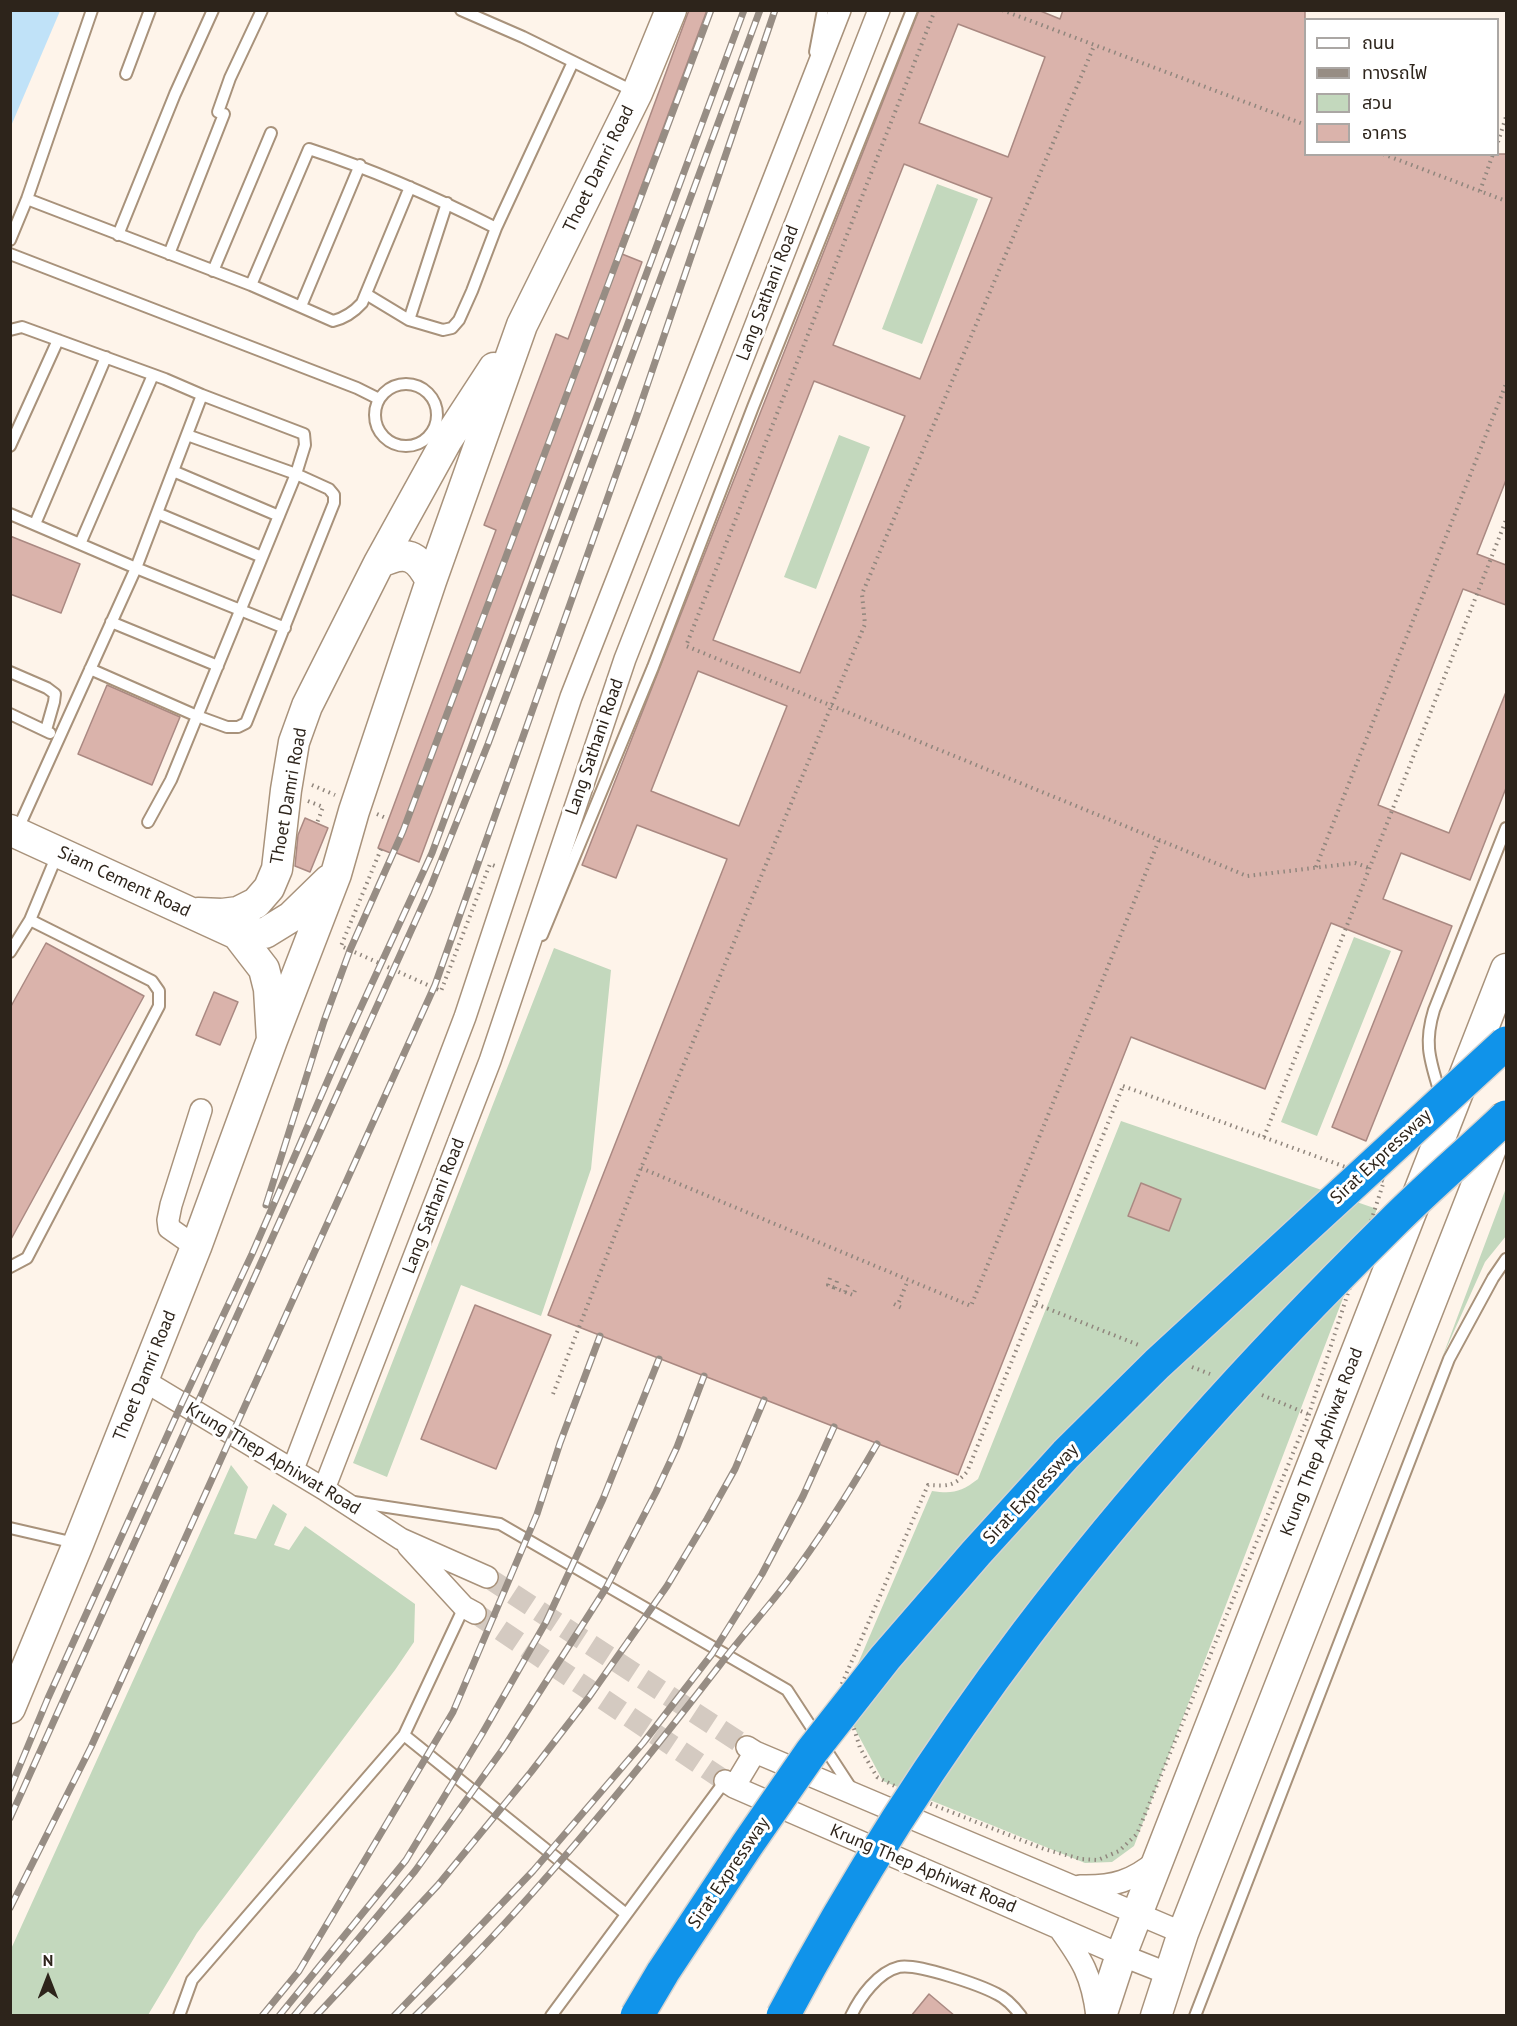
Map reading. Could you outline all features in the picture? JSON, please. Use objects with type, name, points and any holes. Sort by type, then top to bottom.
[{"type":"highway","name":"Sirat Expressway","points":[[637,2016],[663,1972],[812,1751],[885,1658],[984,1545],[1066,1454],[1157,1364],[1506,1043]]},
{"type":"highway","points":[[783,2016],[823,1941],[888,1834],[952,1737],[1027,1633],[1111,1528],[1204,1420],[1299,1318],[1392,1223],[1506,1117]]},
{"type":"street","name":"Thoet Damri Road","points":[[13,1693],[78,1544],[196,1247],[336,874],[354,811],[431,581],[522,325],[637,93],[671,10]]},
{"type":"street","name":"Lang Sathani Road","points":[[293,1469],[465,1017],[571,697],[840,10]]},
{"type":"street","name":"Lang Sathani Road","points":[[324,1489],[490,1061],[625,659],[879,10]]},
{"type":"street","name":"Thoet Damri Road","points":[[192,912],[222,914],[238,912],[256,903],[269,888],[277,869],[294,742],[307,706],[440,435],[522,325]]},
{"type":"street","points":[[379,563],[395,555],[413,557],[424,567],[431,581]]},
{"type":"street","name":"Siam Cement Road","points":[[14,831],[237,934]]},
{"type":"street","points":[[237,934],[265,933],[291,917],[336,874]]},
{"type":"street","name":"Thoet Damri Road","points":[[237,934],[264,969],[269,989],[272,1040]]},
{"type":"street","name":"Krung Thep Aphiwat Road","points":[[1099,2016],[1506,969]]},
{"type":"street","points":[[196,1247],[169,1228],[168,1220],[201,1110]]},
{"type":"street","points":[[1156,2016],[1184,1933],[1506,1110]]},
{"type":"street","name":"Krung Thep Aphiwat Road","points":[[143,1380],[293,1469],[401,1539],[487,1577]]},
{"type":"street","name":"Krung Thep Aphiwat Road","points":[[401,1539],[470,1610]]},
{"type":"street","points":[[729,1784],[751,1749],[1184,1933]]},
{"type":"street","name":"Krung Thep Aphiwat Road","points":[[729,1784],[1169,1974]]},
{"type":"street","points":[[1070,1886],[1102,1886],[1121,1882],[1142,1873],[1160,1859]]},
{"type":"street","points":[[1058,1928],[1080,1957],[1088,1974],[1099,2016]]},
{"type":"lane","points":[[10,240],[27,199],[92,10]]},
{"type":"lane","points":[[126,74],[150,10]]},
{"type":"lane","points":[[118,235],[175,94],[213,10]]},
{"type":"lane","points":[[169,254],[221,113],[230,78],[262,10]]},
{"type":"lane","points":[[461,10],[523,37],[637,93]]},
{"type":"lane","points":[[808,91],[823,10]]},
{"type":"lane","points":[[490,1061],[653,667],[753,407],[912,10]]},
{"type":"lane","points":[[366,294],[409,320],[443,330],[452,328],[459,320],[496,228],[573,62]]},
{"type":"lane","points":[[213,271],[271,133]]},
{"type":"lane","points":[[251,285],[309,149],[360,165],[447,203],[496,228]]},
{"type":"lane","points":[[301,306],[360,165]]},
{"type":"lane","points":[[27,199],[251,285],[333,321],[344,318],[362,303],[410,187]]},
{"type":"lane","points":[[409,320],[447,203]]},
{"type":"lane","points":[[10,254],[357,388],[379,399]]},
{"type":"lane","points":[[10,330],[22,327],[304,434],[305,445],[296,474],[171,780],[148,822]]},
{"type":"lane","points":[[10,446],[58,340]]},
{"type":"lane","points":[[35,524],[106,357]]},
{"type":"lane","points":[[80,544],[153,375]]},
{"type":"lane","points":[[413,384],[422,388],[435,402],[440,435],[406,446],[386,439],[375,420],[375,410],[379,399],[393,386],[413,384]]},
{"type":"lane","points":[[14,831],[136,568],[202,395]]},
{"type":"lane","points":[[90,669],[227,727],[238,727],[246,723],[334,503],[334,495],[329,489],[296,474],[187,435]]},
{"type":"lane","points":[[173,471],[279,516]]},
{"type":"lane","points":[[157,513],[262,557]]},
{"type":"lane","points":[[10,514],[285,628]]},
{"type":"lane","points":[[111,622],[218,666]]},
{"type":"lane","points":[[10,672],[47,688],[55,694],[46,730]]},
{"type":"lane","points":[[10,714],[58,738]]},
{"type":"lane","points":[[1448,1121],[1428,1052],[1428,1029],[1506,828]]},
{"type":"lane","points":[[10,952],[30,920],[58,852]]},
{"type":"lane","points":[[10,1267],[27,1258],[159,1006],[159,991],[153,981],[30,920]]},
{"type":"lane","points":[[1195,2016],[1449,1359],[1493,1278],[1506,1259]]},
{"type":"lane","points":[[342,1500],[500,1524],[787,1690],[855,1795]]},
{"type":"lane","points":[[10,1528],[78,1544]]},
{"type":"lane","points":[[179,2016],[192,1980],[404,1735],[470,1610]]},
{"type":"lane","points":[[404,1735],[626,1914]]},
{"type":"lane","points":[[552,2016],[626,1914],[729,1784]]},
{"type":"lane","points":[[851,2016],[870,1987],[889,1972],[899,1967],[915,1967],[946,1975],[998,1994],[1021,2016]]},
{"type":"path","points":[[935,10],[686,646],[1247,876],[1355,863],[1369,868]]},
{"type":"path","points":[[1002,10],[1304,125]]},
{"type":"path","points":[[553,1394],[641,1168],[865,624],[862,594],[1094,46]]},
{"type":"path","points":[[1499,136],[1506,117]]},
{"type":"path","points":[[1388,156],[1506,201]]},
{"type":"path","points":[[1479,190],[1492,156]]},
{"type":"path","points":[[1316,867],[1506,384]]},
{"type":"path","points":[[1263,1137],[1506,520]]},
{"type":"path","points":[[315,804],[323,807],[317,823]]},
{"type":"path","points":[[641,1168],[971,1306],[1159,840]]},
{"type":"path","points":[[381,849],[341,946],[441,991],[490,864],[513,873]]},
{"type":"path","points":[[1123,1086],[1263,1137],[1384,1181],[1309,1414],[1137,1833],[1119,1851],[1098,1860],[1081,1859],[1044,1849],[937,1806],[877,1777],[860,1748],[841,1686],[928,1485],[947,1486],[957,1483],[968,1472],[1123,1086]]},
{"type":"path","points":[[830,1278],[828,1285],[845,1292],[854,1295],[856,1288]]},
{"type":"path","points":[[899,1302],[908,1280]]},
{"type":"path","points":[[835,1288],[837,1281]]},
{"type":"path","points":[[845,1292],[848,1285]]},
{"type":"path","points":[[894,1304],[902,1308]]},
{"type":"green space","points":[[937,184],[978,199],[922,344],[882,329]]},
{"type":"green space","points":[[839,435],[870,447],[816,589],[784,577]]},
{"type":"green space","points":[[1354,937],[1391,951],[1317,1136],[1281,1122]]},
{"type":"green space","points":[[554,948],[611,970],[591,1169],[541,1316],[461,1285],[387,1477],[353,1463]]},
{"type":"green space","points":[[1121,1121],[1377,1209],[1134,1846],[1112,1862],[1085,1863],[883,1781],[841,1703],[932,1491],[957,1491],[978,1479]]},
{"type":"green space","points":[[1506,1188],[1506,1236],[1485,1262],[1442,1358]]},
{"type":"green space","points":[[231,1465],[248,1487],[234,1534],[256,1539],[273,1504],[287,1514],[274,1545],[289,1550],[305,1526],[415,1604],[414,1642],[197,1933],[148,2015],[11,2015],[11,1949]]},
{"type":"water","points":[[10,11],[60,11],[11,126]]},
{"type":"building","points":[[689,10],[707,10],[617,252],[642,262],[419,862],[394,852],[393,854],[378,848],[496,530],[484,525],[556,334],[568,339]]},
{"type":"building","points":[[919,10],[1038,10],[1060,19],[1063,10],[1305,10],[1304,156],[1499,156],[1499,154],[1506,154],[1506,480],[1477,554],[1506,565],[1506,605],[1463,589],[1378,805],[1449,833],[1506,692],[1506,788],[1470,880],[1401,853],[1383,899],[1452,926],[1366,1141],[1332,1127],[1402,951],[1331,923],[1265,1089],[1131,1037],[958,1475],[548,1315],[727,859],[637,825],[616,878],[582,865]],"holes":[[[958,24],[1045,57],[1008,157],[919,123]],[[904,164],[992,198],[920,379],[833,345]],[[814,381],[905,416],[800,673],[713,640]],[[698,671],[787,706],[739,826],[651,791]]]},
{"type":"building","points":[[10,536],[80,564],[61,613],[10,594]]},
{"type":"building","points":[[107,685],[180,717],[152,785],[78,754]]},
{"type":"building","points":[[305,818],[328,828],[310,872],[295,866],[298,835]]},
{"type":"building","points":[[46,943],[144,996],[10,1241],[10,1008]]},
{"type":"building","points":[[214,992],[238,1002],[220,1045],[196,1035]]},
{"type":"building","points":[[1141,1183],[1181,1199],[1169,1231],[1128,1216]]},
{"type":"building","points":[[475,1305],[551,1335],[496,1469],[421,1439]]},
{"type":"building","points":[[929,1994],[955,2016],[911,2016]]},
{"type":"tunnel","points":[[487,1577],[747,1747]]},
{"type":"tunnel","points":[[475,1613],[725,1781]]},
{"type":"railway","points":[[266,1205],[324,1021],[350,950],[403,831],[711,10]]},
{"type":"railway","points":[[10,1789],[48,1698],[252,1254],[338,1057],[432,853],[744,10]]},
{"type":"railway","points":[[10,1818],[429,891],[488,744],[760,10]]},
{"type":"railway","points":[[10,1908],[91,1747],[435,985],[636,418],[775,10]]},
{"type":"railway","points":[[262,2016],[299,1971],[453,1712],[537,1514],[560,1443],[600,1336]]},
{"type":"railway","points":[[279,2016],[406,1860],[482,1734],[546,1622],[603,1499],[659,1359]]},
{"type":"railway","points":[[294,2016],[415,1871],[503,1749],[606,1588],[677,1447],[704,1376]]},
{"type":"railway","points":[[316,2016],[438,1885],[589,1697],[667,1586],[707,1519],[735,1469],[764,1400]]},
{"type":"railway","points":[[394,2016],[533,1871],[643,1743],[712,1654],[762,1574],[803,1496],[834,1427]]},
{"type":"railway","points":[[415,2016],[535,1890],[647,1757],[780,1592],[835,1514],[877,1444]]}]
